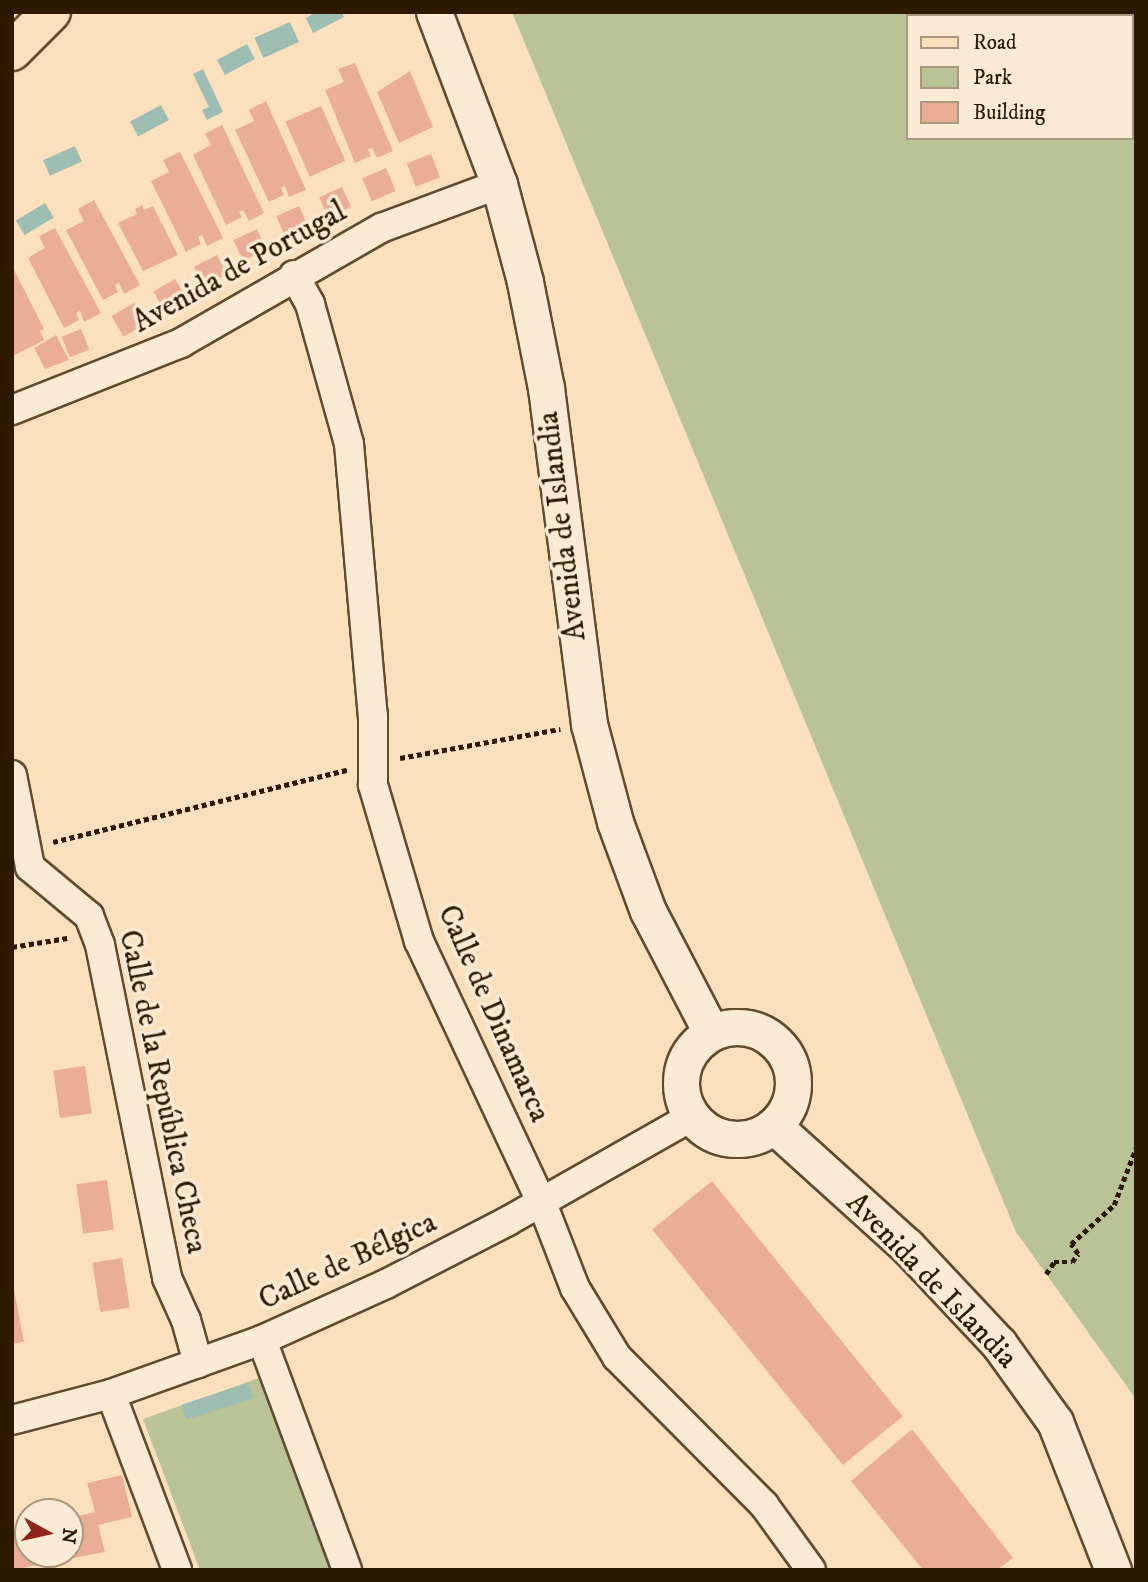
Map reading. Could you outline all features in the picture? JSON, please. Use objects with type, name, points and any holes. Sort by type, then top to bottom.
[{"type":"main road","points":[[12,51],[51,12]]},
{"type":"street","name":"Avenida de Islandia","points":[[434,12],[499,184],[546,388],[589,724],[615,822],[648,911],[711,1032]]},
{"type":"street","name":"Avenida de Portugal","points":[[12,410],[181,343],[294,275],[381,228],[499,184]]},
{"type":"street","name":"Calle de Dinamarca","points":[[294,275],[310,304],[349,444],[373,716],[373,785],[419,941],[542,1203],[575,1288],[617,1357],[764,1505],[811,1570]]},
{"type":"street","name":"Calle de la República Checa","points":[[12,775],[30,867],[89,916],[96,933],[167,1278],[186,1320],[198,1363]]},
{"type":"street","points":[[732,1026],[754,1029],[784,1051],[792,1070],[793,1089],[788,1108],[774,1126],[755,1137],[731,1139],[708,1132],[691,1117],[681,1092],[683,1064],[697,1042],[711,1032],[732,1026]]},
{"type":"street","name":"Calle de Bélgica","points":[[12,1420],[111,1394],[198,1363],[262,1339],[386,1284],[542,1203],[691,1117]]},
{"type":"street","name":"Avenida de Islandia","points":[[774,1126],[907,1246],[999,1344],[1055,1422],[1093,1508],[1113,1570]]},
{"type":"street","points":[[262,1339],[347,1570]]},
{"type":"street","points":[[111,1394],[177,1570]]},
{"type":"path","points":[[27,848],[373,763],[589,724]]},
{"type":"path","points":[[12,947],[96,933]]},
{"type":"path","points":[[1046,1274],[1054,1262],[1072,1262],[1078,1254],[1071,1244],[1114,1205],[1136,1148]]},
{"type":"green space","points":[[512,12],[1136,12],[1136,1399],[1016,1232]]},
{"type":"green space","points":[[262,1377],[335,1570],[200,1570],[143,1419]]},
{"type":"water","points":[[316,12],[341,12],[344,17],[313,33],[306,18]]},
{"type":"water","points":[[290,22],[299,42],[263,58],[254,38]]},
{"type":"water","points":[[247,44],[255,59],[225,75],[217,60]]},
{"type":"water","points":[[203,69],[223,112],[207,120],[202,110],[209,107],[193,74]]},
{"type":"water","points":[[161,105],[169,120],[138,136],[130,121]]},
{"type":"water","points":[[75,146],[82,162],[50,176],[43,160]]},
{"type":"water","points":[[45,203],[54,218],[25,235],[16,221]]},
{"type":"water","points":[[248,1383],[253,1398],[186,1420],[181,1405]]},
{"type":"building","points":[[355,63],[393,151],[377,158],[372,148],[368,149],[371,156],[355,163],[325,90],[344,82],[338,69]]},
{"type":"building","points":[[410,71],[433,127],[399,143],[377,92]]},
{"type":"building","points":[[266,101],[306,190],[289,197],[285,186],[281,188],[284,195],[269,202],[235,130],[254,121],[249,110]]},
{"type":"building","points":[[321,106],[345,161],[310,177],[285,122]]},
{"type":"building","points":[[222,125],[264,213],[249,221],[243,210],[239,212],[242,217],[226,225],[193,155],[211,145],[205,134]]},
{"type":"building","points":[[180,152],[223,238],[207,246],[202,235],[198,237],[201,244],[186,252],[151,181],[169,172],[163,160]]},
{"type":"building","points":[[431,154],[440,177],[416,187],[407,163]]},
{"type":"building","points":[[386,168],[396,191],[372,201],[362,178]]},
{"type":"building","points":[[342,187],[351,207],[328,217],[319,197]]},
{"type":"building","points":[[94,200],[140,285],[124,294],[119,283],[115,285],[118,292],[103,300],[66,230],[84,221],[78,209]]},
{"type":"building","points":[[142,205],[144,210],[153,206],[178,255],[143,271],[118,223],[137,214],[135,209]]},
{"type":"building","points":[[299,206],[309,228],[286,238],[276,216]]},
{"type":"building","points":[[55,228],[101,313],[84,322],[80,311],[76,313],[79,320],[64,328],[28,258],[45,248],[39,236]]},
{"type":"building","points":[[257,229],[267,250],[243,261],[233,240]]},
{"type":"building","points":[[217,255],[227,275],[204,286],[194,267]]},
{"type":"building","points":[[12,266],[44,329],[40,331],[44,340],[13,356]]},
{"type":"building","points":[[175,279],[187,300],[165,312],[153,292]]},
{"type":"building","points":[[134,303],[146,324],[123,337],[111,316]]},
{"type":"building","points":[[81,329],[89,349],[70,357],[62,337]]},
{"type":"building","points":[[56,335],[69,360],[45,369],[34,348]]},
{"type":"building","points":[[85,1066],[92,1114],[60,1118],[53,1070]]},
{"type":"building","points":[[107,1180],[114,1230],[83,1234],[76,1184]]},
{"type":"building","points":[[712,1181],[903,1416],[843,1465],[652,1229]]},
{"type":"building","points":[[122,1258],[130,1307],[100,1312],[92,1263]]},
{"type":"building","points":[[12,1279],[24,1342],[12,1344]]},
{"type":"building","points":[[912,1429],[1013,1558],[997,1570],[923,1570],[851,1481]]},
{"type":"building","points":[[122,1475],[132,1517],[98,1525],[105,1552],[84,1556],[84,1515],[95,1512],[87,1483]]},
{"type":"building","points":[[12,1531],[14,1568],[22,1568],[12,1570]]}]
